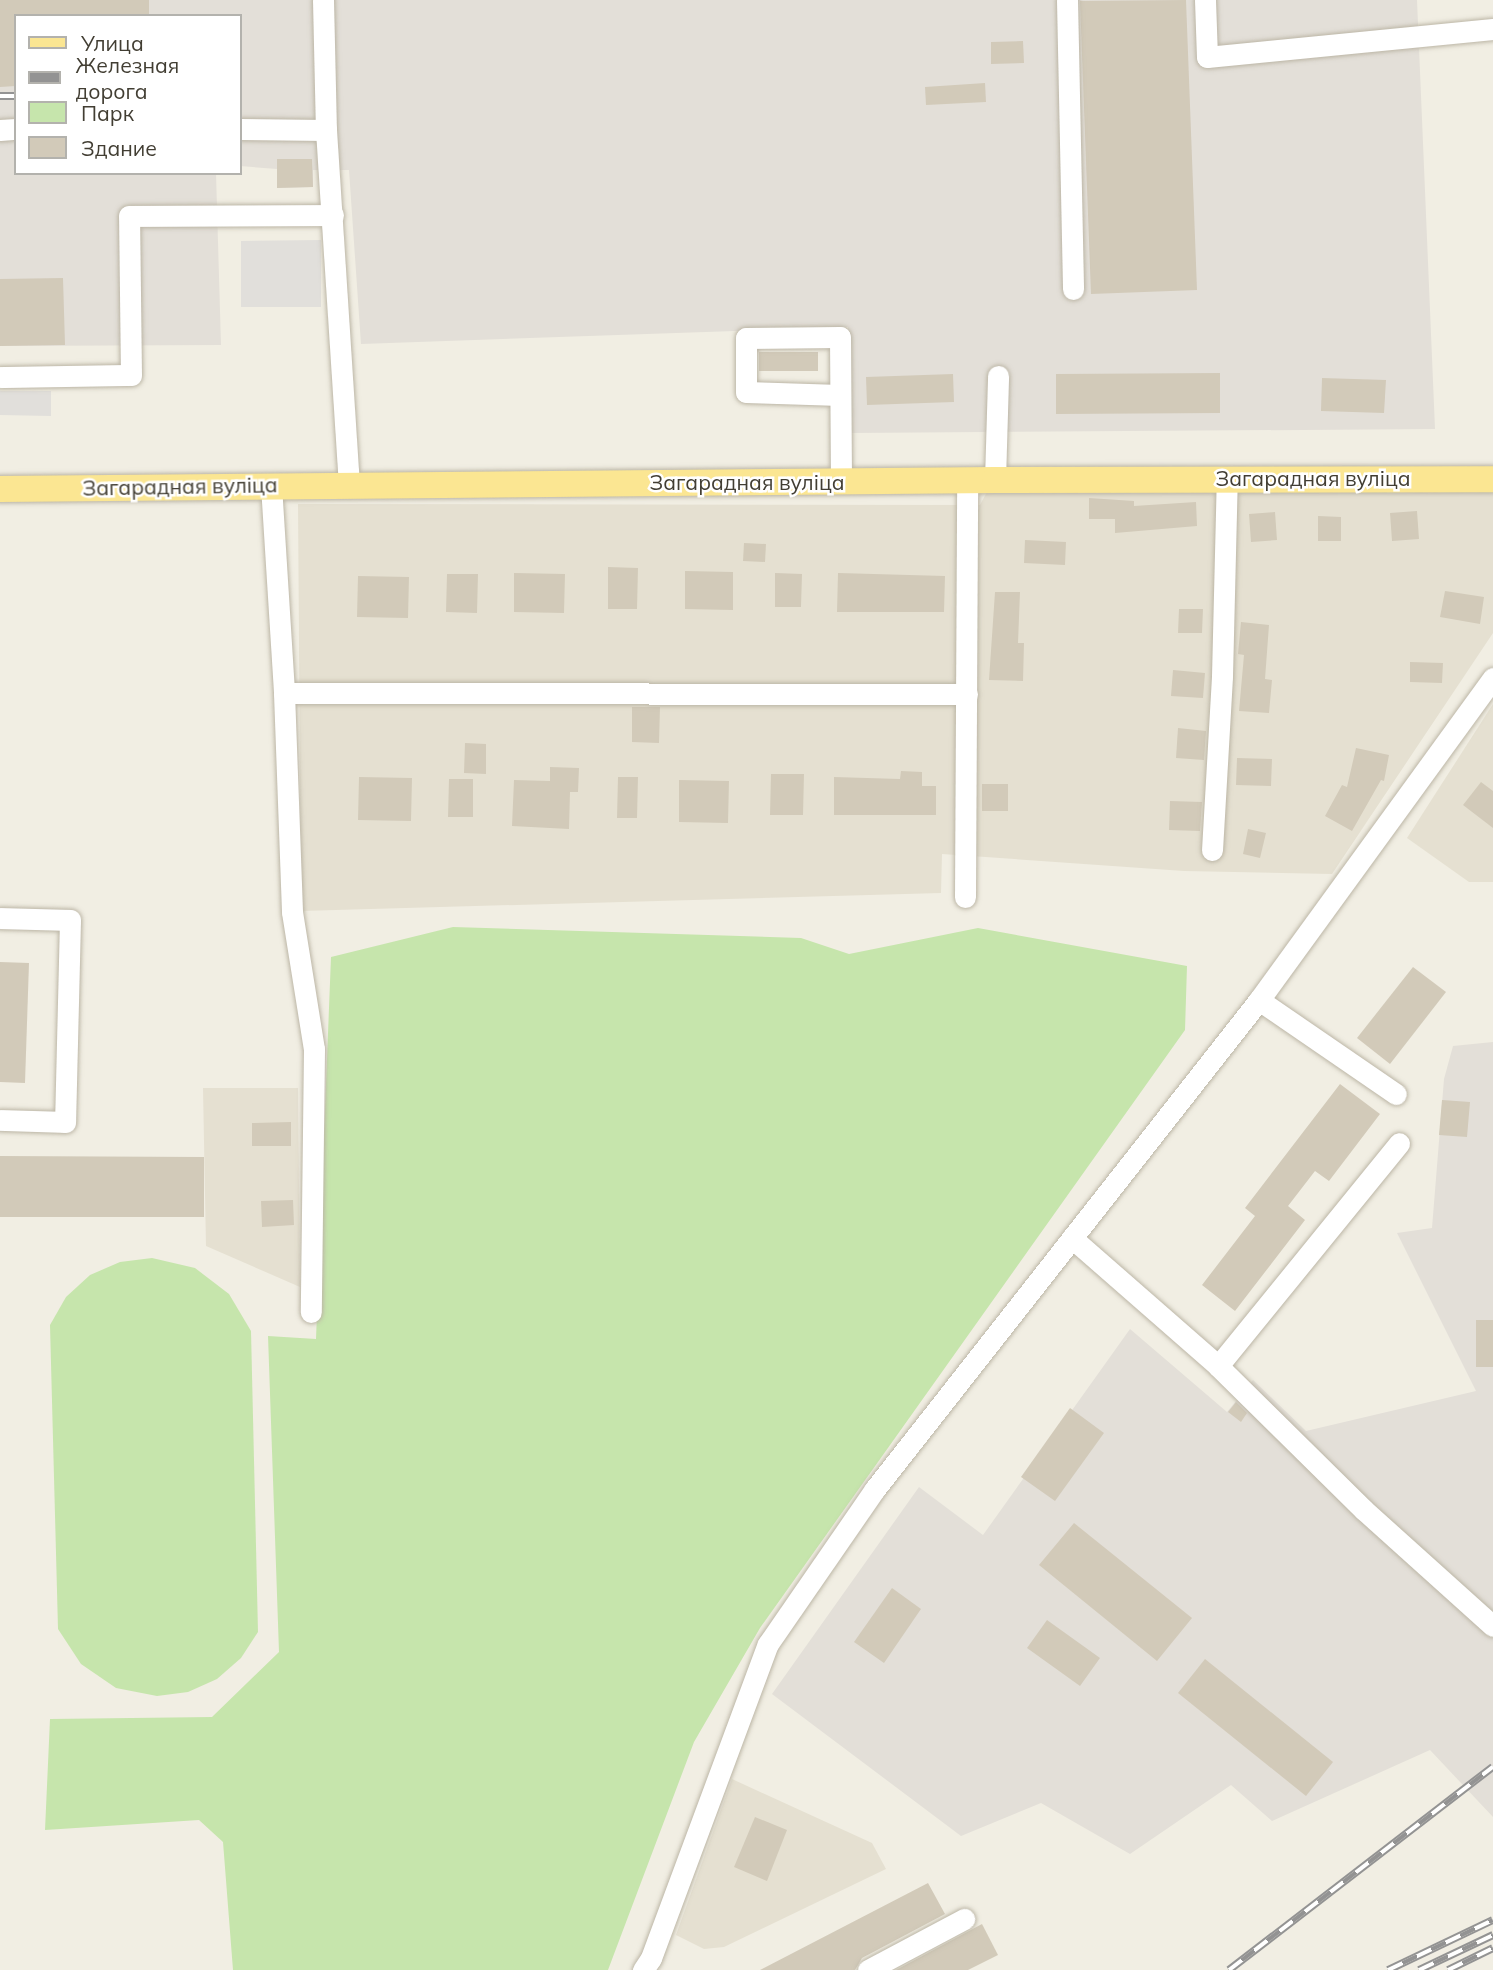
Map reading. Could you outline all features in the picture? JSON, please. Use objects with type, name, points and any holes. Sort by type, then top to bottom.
[{"type":"main road","name":"Загарадная вуліца","points":[[0,489],[1227,478],[1493,479]]},
{"type":"street","points":[[323,0],[326,130],[349,485]]},
{"type":"street","points":[[1067,0],[1073,289]]},
{"type":"street","points":[[1205,0],[1207,57],[1493,29]]},
{"type":"street","points":[[242,129],[326,130]]},
{"type":"street","points":[[0,377],[131,375],[129,216],[333,215]]},
{"type":"street","points":[[839,395],[746,392],[746,338],[840,337],[841,482]]},
{"type":"street","points":[[995,480],[998,376]]},
{"type":"street","points":[[1212,850],[1222,677],[1227,478]]},
{"type":"street","points":[[965,897],[967,480]]},
{"type":"street","points":[[271,485],[284,693],[292,912],[314,1049],[312,1312]]},
{"type":"street","points":[[650,1966],[768,1644],[875,1489],[1259,1000],[1493,678]]},
{"type":"street","points":[[284,693],[967,694]]},
{"type":"street","points":[[0,919],[70,920],[65,1122],[0,1119]]},
{"type":"street","points":[[1259,1000],[1396,1094]]},
{"type":"street","points":[[1218,1366],[1399,1143]]},
{"type":"street","points":[[1072,1238],[1218,1366],[1363,1510],[1493,1626]]},
{"type":"street","points":[[868,1970],[964,1919]]},
{"type":"shaded area","points":[[0,0],[1417,0],[1435,429],[852,433],[848,327],[361,344],[349,170],[313,170],[313,187],[277,188],[277,169],[242,166],[242,14],[14,14],[14,175],[216,175],[221,345],[0,346]]},
{"type":"shaded area","points":[[321,240],[321,307],[241,307],[241,241]]},
{"type":"shaded area","points":[[0,391],[51,391],[51,416],[0,415]]},
{"type":"shaded area","points":[[988,490],[1493,492],[1493,633],[1332,874],[1184,871],[942,854],[941,893],[301,911],[298,504],[980,505]]},
{"type":"shaded area","points":[[1493,704],[1493,882],[1469,882],[1407,838]]},
{"type":"shaded area","points":[[1493,1042],[1493,1817],[1430,1750],[1272,1821],[1231,1785],[1130,1854],[1041,1803],[961,1836],[772,1694],[919,1487],[983,1535],[1130,1329],[1227,1412],[1253,1380],[1306,1431],[1476,1391],[1397,1233],[1432,1228],[1444,1079],[1453,1046]]},
{"type":"shaded area","points":[[203,1088],[298,1088],[300,1287],[206,1246]]},
{"type":"shaded area","points":[[732,1779],[872,1843],[886,1869],[724,1947],[704,1949],[676,1935]]},
{"type":"green space","points":[[453,927],[801,938],[849,954],[978,928],[1187,966],[1185,1030],[760,1628],[694,1742],[608,1970],[233,1970],[223,1842],[199,1820],[45,1830],[50,1719],[212,1717],[279,1652],[268,1336],[316,1339],[331,957]]},
{"type":"green space","points":[[152,1258],[195,1268],[229,1294],[251,1331],[258,1632],[241,1658],[217,1679],[188,1692],[157,1696],[116,1688],[81,1664],[58,1629],[50,1325],[66,1297],[90,1275],[120,1262]]},
{"type":"building","points":[[0,0],[149,0],[149,14],[14,14],[14,86],[0,87]]},
{"type":"building","points":[[1186,0],[1197,290],[1091,294],[1080,1]]},
{"type":"building","points":[[1023,41],[1024,63],[991,64],[991,42]]},
{"type":"building","points":[[985,83],[986,102],[926,105],[925,87]]},
{"type":"building","points":[[277,159],[312,159],[313,187],[277,188]]},
{"type":"building","points":[[63,278],[65,345],[0,346],[0,279]]},
{"type":"building","points":[[759,352],[818,352],[818,371],[759,371]]},
{"type":"building","points":[[1220,373],[1220,413],[1056,414],[1056,374]]},
{"type":"building","points":[[953,374],[954,402],[867,405],[866,377]]},
{"type":"building","points":[[1322,378],[1386,380],[1384,413],[1321,411]]},
{"type":"building","points":[[1089,498],[1134,501],[1134,506],[1196,502],[1197,526],[1115,533],[1115,519],[1089,519]]},
{"type":"building","points":[[1417,511],[1419,539],[1392,541],[1390,513]]},
{"type":"building","points":[[1275,512],[1277,540],[1251,542],[1249,514]]},
{"type":"building","points":[[1318,516],[1341,517],[1341,541],[1318,541]]},
{"type":"building","points":[[1025,540],[1066,542],[1065,565],[1024,563]]},
{"type":"building","points":[[744,543],[766,544],[765,562],[743,561]]},
{"type":"building","points":[[608,567],[638,568],[637,609],[608,609]]},
{"type":"building","points":[[685,571],[733,572],[733,610],[685,609]]},
{"type":"building","points":[[514,573],[565,574],[564,613],[514,612]]},
{"type":"building","points":[[775,573],[802,574],[801,607],[775,607]]},
{"type":"building","points":[[838,573],[945,576],[944,612],[837,612]]},
{"type":"building","points":[[447,574],[478,574],[477,613],[446,612]]},
{"type":"building","points":[[358,576],[409,577],[408,618],[357,617]]},
{"type":"building","points":[[1445,591],[1484,597],[1480,624],[1440,617]]},
{"type":"building","points":[[995,592],[1020,592],[1018,643],[1024,643],[1023,681],[989,680]]},
{"type":"building","points":[[1179,609],[1203,609],[1202,633],[1178,633]]},
{"type":"building","points":[[1241,622],[1269,625],[1265,679],[1272,680],[1269,713],[1239,711],[1244,655],[1238,654]]},
{"type":"building","points":[[1410,662],[1443,663],[1442,683],[1410,682]]},
{"type":"building","points":[[1173,670],[1205,673],[1203,698],[1171,696]]},
{"type":"building","points":[[632,707],[660,707],[659,743],[632,742]]},
{"type":"building","points":[[1178,728],[1206,731],[1204,760],[1176,758]]},
{"type":"building","points":[[465,743],[486,744],[486,774],[464,773]]},
{"type":"building","points":[[1356,748],[1389,755],[1384,781],[1381,780],[1352,831],[1325,816],[1342,785],[1347,787]]},
{"type":"building","points":[[1237,758],[1272,759],[1271,786],[1236,785]]},
{"type":"building","points":[[550,767],[579,768],[578,792],[570,792],[569,829],[512,826],[514,780],[550,781]]},
{"type":"building","points":[[901,771],[922,772],[922,786],[936,786],[936,815],[834,815],[834,777],[900,779]]},
{"type":"building","points":[[771,774],[804,774],[803,815],[770,815]]},
{"type":"building","points":[[359,777],[412,778],[411,821],[358,820]]},
{"type":"building","points":[[618,777],[638,777],[637,818],[617,818]]},
{"type":"building","points":[[449,779],[473,779],[473,817],[448,817]]},
{"type":"building","points":[[679,780],[729,781],[728,823],[679,822]]},
{"type":"building","points":[[1481,782],[1493,791],[1493,828],[1463,805]]},
{"type":"building","points":[[982,784],[1008,784],[1008,811],[982,811]]},
{"type":"building","points":[[1170,801],[1202,802],[1200,831],[1169,830]]},
{"type":"building","points":[[1248,829],[1266,833],[1260,858],[1243,854]]},
{"type":"building","points":[[0,962],[29,963],[25,1083],[0,1082]]},
{"type":"building","points":[[1413,967],[1446,992],[1390,1064],[1357,1038]]},
{"type":"building","points":[[1340,1084],[1380,1114],[1329,1181],[1315,1171],[1288,1206],[1305,1220],[1235,1311],[1202,1285],[1255,1216],[1245,1208]]},
{"type":"building","points":[[1442,1100],[1470,1102],[1467,1137],[1439,1135]]},
{"type":"building","points":[[291,1122],[291,1146],[252,1146],[252,1123]]},
{"type":"building","points":[[0,1156],[204,1157],[204,1217],[0,1217]]},
{"type":"building","points":[[293,1200],[294,1225],[262,1227],[261,1201]]},
{"type":"building","points":[[1476,1320],[1493,1320],[1493,1367],[1476,1367]]},
{"type":"building","points":[[1236,1402],[1247,1413],[1241,1422],[1228,1412]]},
{"type":"building","points":[[1070,1408],[1104,1433],[1055,1501],[1021,1477]]},
{"type":"building","points":[[1074,1523],[1192,1618],[1157,1661],[1039,1565]]},
{"type":"building","points":[[892,1588],[921,1609],[884,1663],[854,1642]]},
{"type":"building","points":[[1047,1620],[1100,1658],[1080,1686],[1027,1648]]},
{"type":"building","points":[[1205,1659],[1333,1762],[1306,1796],[1178,1693]]},
{"type":"building","points":[[755,1817],[787,1830],[767,1881],[734,1867]]},
{"type":"building","points":[[928,1883],[945,1914],[862,1958],[855,1970],[760,1970]]},
{"type":"building","points":[[982,1924],[998,1955],[968,1970],[896,1970]]},
{"type":"railway","points":[[0,96],[14,96]]},
{"type":"railway","points":[[1229,1970],[1493,1767]]},
{"type":"railway","points":[[1388,1970],[1493,1920]]},
{"type":"railway","points":[[1419,1970],[1493,1935]]},
{"type":"railway","points":[[1448,1970],[1493,1948]]}]
